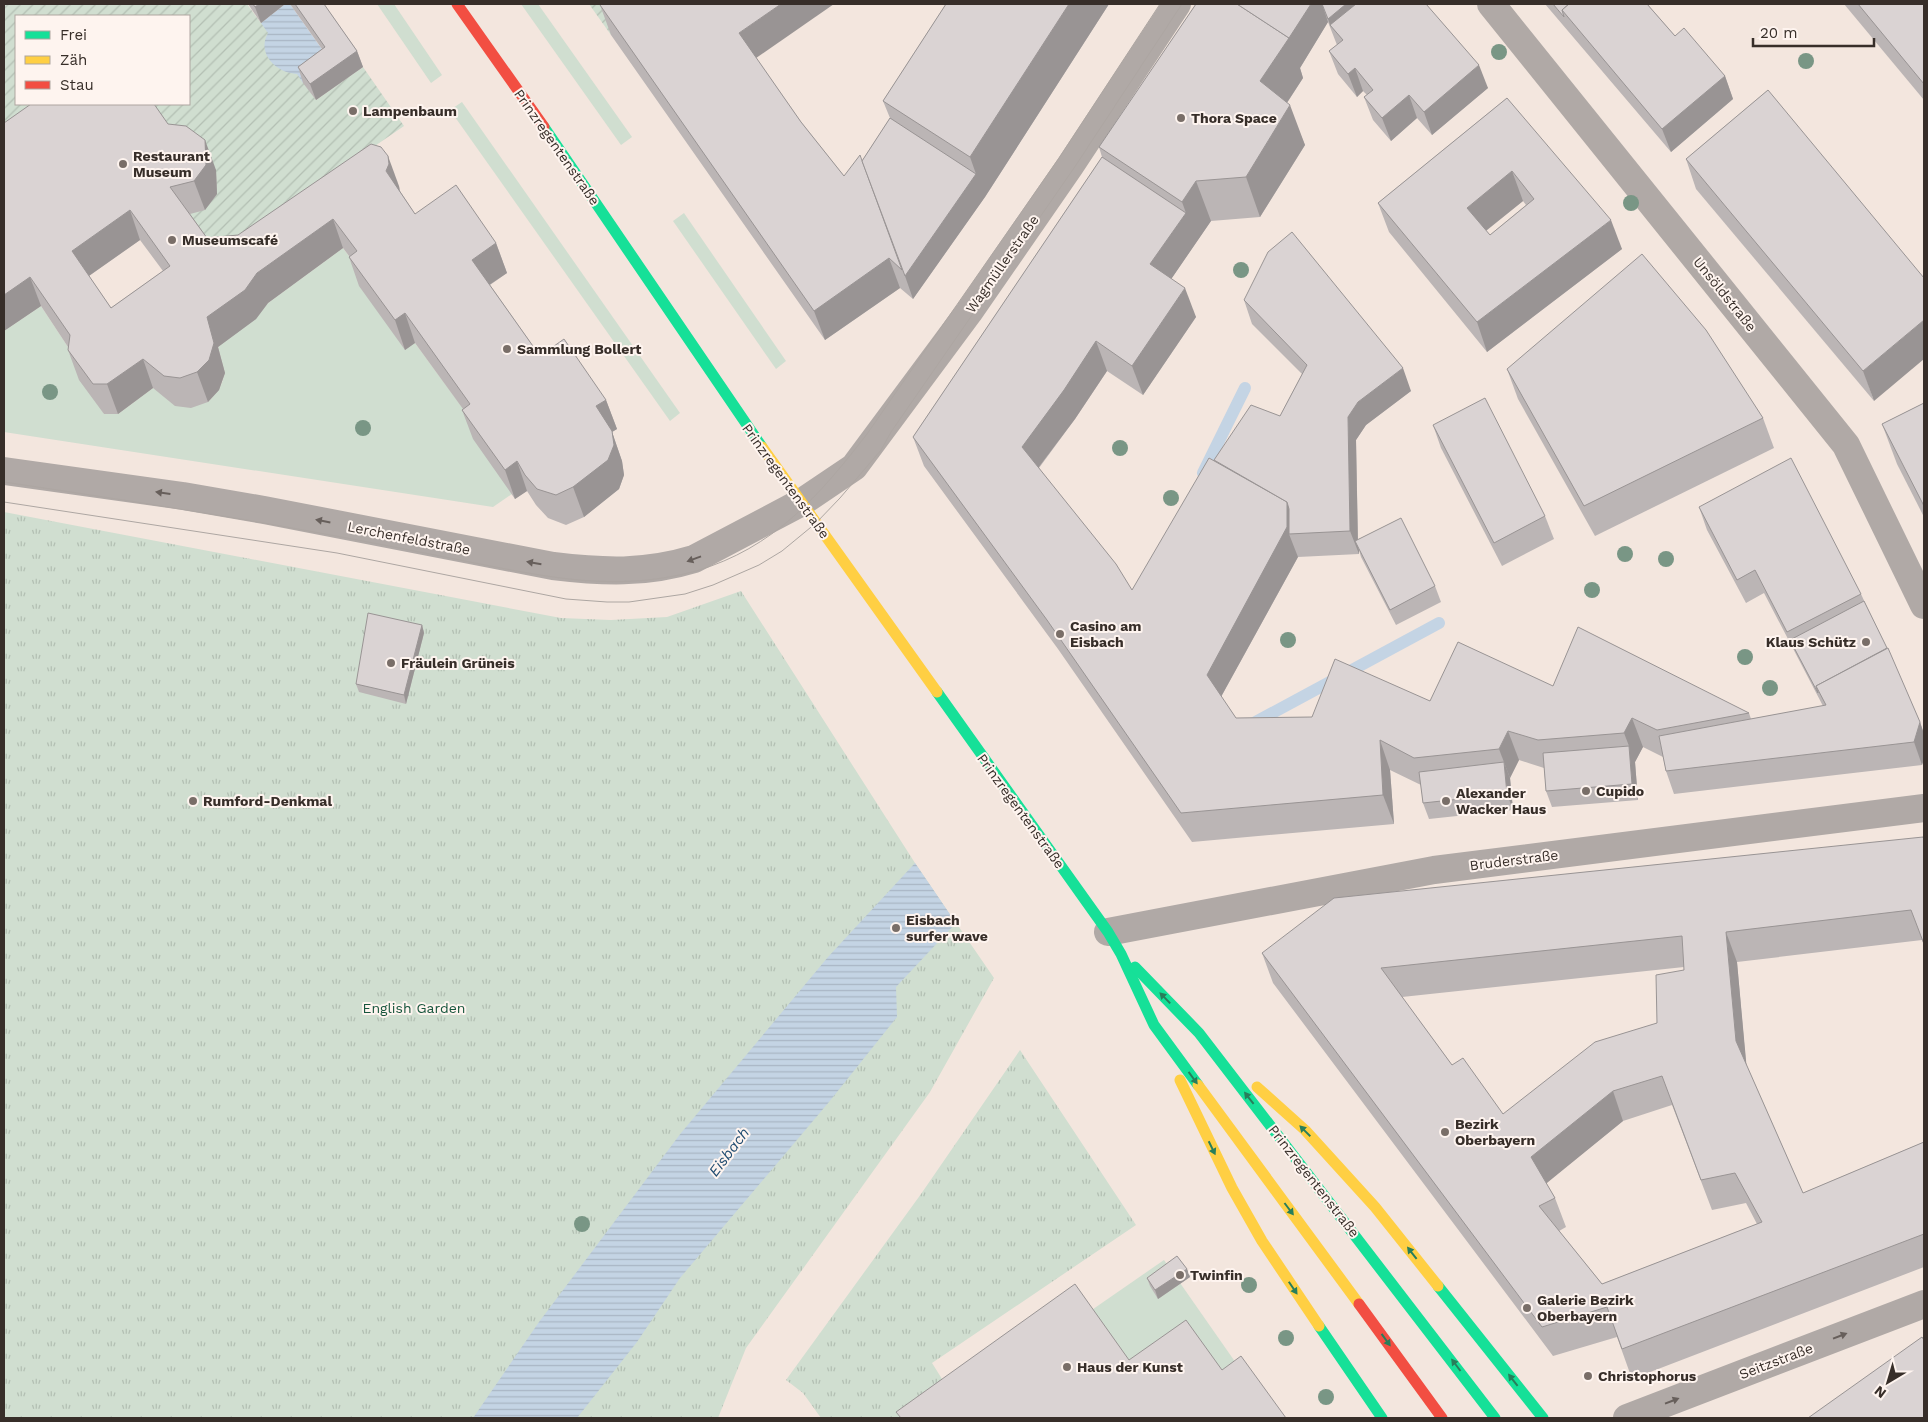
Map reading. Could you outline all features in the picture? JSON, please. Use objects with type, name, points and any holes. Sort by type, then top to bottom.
[{"type":"main road","name":"Prinzregentenstraße","points":[[457,4],[585,185],[740,417],[1114,943],[1199,1033],[1495,1418]]},
{"type":"main road","name":"Prinzregentenstraße","points":[[1114,943],[1154,1025],[1442,1418]]},
{"type":"main road","points":[[1154,1025],[1232,1188],[1262,1241],[1382,1418]]},
{"type":"main road","points":[[1199,1033],[1304,1130],[1376,1207],[1543,1418]]},
{"type":"street","name":"Wagmüllerstraße","points":[[802,502],[854,467],[874,442],[969,312],[1070,166],[1177,4]]},
{"type":"street","name":"Unsöldstraße","points":[[1491,4],[1846,445],[1924,605]]},
{"type":"street","name":"Lerchenfeldstraße","points":[[4,471],[183,496],[264,510],[530,562],[585,570],[634,572],[676,565],[708,553],[802,502]]},
{"type":"street","name":"Bruderstraße","points":[[1114,943],[1434,870],[1924,808]]},
{"type":"street","name":"Seitzstraße","points":[[1627,1418],[1924,1304]]},
{"type":"green space","points":[[4,4],[247,4],[261,23],[290,4],[304,83],[316,100],[363,67],[404,126],[318,185],[207,254],[181,217],[178,153],[154,105],[190,105],[190,15],[15,15],[15,105],[82,105],[4,136]]},
{"type":"green space","points":[[377,4],[394,4],[442,75],[431,83]]},
{"type":"green space","points":[[521,4],[538,4],[632,137],[621,145]]},
{"type":"green space","points":[[589,4],[655,4],[611,35]]},
{"type":"green space","points":[[462,102],[680,413],[670,421],[450,110]]},
{"type":"green space","points":[[684,213],[786,361],[776,369],[673,221]]},
{"type":"green space","points":[[343,248],[367,281],[405,349],[415,343],[481,433],[512,494],[493,507],[4,432],[4,331],[41,306],[80,365],[104,414],[118,414],[153,388],[208,402],[219,388],[224,376],[218,347],[268,303]]},
{"type":"green space","name":"English Garden","points":[[4,512],[561,618],[611,620],[667,617],[741,591],[915,863],[994,978],[930,1092],[746,1348],[718,1418],[4,1418]]},
{"type":"green space","points":[[1020,1050],[1136,1225],[932,1363],[949,1390],[910,1418],[821,1418],[803,1393],[786,1380],[921,1194]]},
{"type":"green space","points":[[1164,1260],[1252,1386],[1140,1389],[1086,1314]]},
{"type":"water","points":[[285,4],[290,4],[331,62],[303,83],[297,74],[282,70],[276,66],[267,55],[265,48],[268,33],[261,23]]},
{"type":"water","name":"Eisbach","points":[[915,863],[956,923],[896,987],[897,1017],[829,1102],[680,1278],[637,1342],[577,1418],[473,1418],[539,1322],[681,1133],[828,957]]},
{"type":"pier","points":[[917,861],[958,922],[956,923],[916,863]]},
{"type":"building","points":[[295,4],[324,4],[357,51],[310,84],[298,67],[325,47]]},
{"type":"building","points":[[781,4],[739,33],[801,122],[844,176],[860,155],[902,270],[889,258],[814,311],[600,5]]},
{"type":"building","points":[[946,4],[1069,4],[970,157],[883,101]]},
{"type":"building","points":[[1196,4],[1237,4],[1289,38],[1260,81],[1290,105],[1246,177],[1196,181],[1182,202],[1099,147]]},
{"type":"building","points":[[1237,4],[1311,4],[1289,38]]},
{"type":"building","points":[[1322,4],[1346,4],[1328,19]]},
{"type":"building","points":[[1356,4],[1426,4],[1479,65],[1424,112],[1409,95],[1382,118],[1364,97],[1373,90],[1355,68],[1348,74],[1329,51],[1343,40],[1330,25]]},
{"type":"building","points":[[1553,4],[1569,4],[1562,10],[1564,17]]},
{"type":"building","points":[[1569,4],[1647,4],[1675,36],[1684,28],[1725,76],[1662,129],[1562,10]]},
{"type":"building","points":[[1858,4],[1924,4],[1924,84]]},
{"type":"building","points":[[1768,90],[1924,278],[1924,320],[1863,371],[1686,159]]},
{"type":"building","points":[[1507,98],[1611,220],[1477,322],[1378,203]],"holes":[[[1512,171],[1534,199],[1490,235],[1467,208]]]},
{"type":"building","points":[[30,105],[155,105],[168,124],[186,126],[205,140],[206,165],[194,181],[170,187],[207,238],[238,235],[371,144],[381,147],[388,156],[389,164],[386,171],[415,214],[456,185],[496,243],[472,260],[540,356],[564,339],[606,400],[596,406],[612,431],[614,445],[608,460],[573,487],[556,495],[537,489],[525,475],[517,461],[505,470],[462,410],[470,404],[405,313],[395,320],[349,257],[357,251],[333,219],[257,273],[245,290],[207,317],[214,343],[209,360],[197,372],[180,378],[164,376],[143,359],[107,384],[93,384],[68,350],[70,335],[30,277],[4,295],[4,123]],"holes":[[[130,210],[170,266],[111,308],[72,251]]]},
{"type":"building","points":[[890,118],[976,174],[905,276],[862,161]]},
{"type":"building","points":[[1102,157],[1186,213],[1150,264],[1185,288],[1132,366],[1096,341],[1064,390],[1022,447],[1116,564],[1132,590],[1209,458],[1287,502],[1287,527],[1207,675],[1236,718],[1312,717],[1335,659],[1430,701],[1458,642],[1553,686],[1578,627],[1749,713],[1657,730],[1632,718],[1624,733],[1538,740],[1508,731],[1499,749],[1414,758],[1380,740],[1383,795],[1181,813],[1047,620],[913,437]]},
{"type":"building","points":[[1292,232],[1403,368],[1358,402],[1348,417],[1350,531],[1289,534],[1289,509],[1287,502],[1214,460],[1251,405],[1280,416],[1307,365],[1244,300],[1268,252]]},
{"type":"building","points":[[1642,254],[1706,330],[1763,418],[1584,506],[1507,369]]},
{"type":"building","points":[[1485,398],[1545,516],[1494,543],[1433,425]]},
{"type":"building","points":[[1924,403],[1924,506],[1882,424]]},
{"type":"building","points":[[1791,458],[1861,594],[1787,632],[1755,570],[1737,580],[1699,507]]},
{"type":"building","points":[[1401,518],[1435,586],[1390,610],[1355,541]]},
{"type":"building","points":[[1864,601],[1887,648],[1816,686],[1818,693],[1790,640]]},
{"type":"building","name":"Fräulein Grüneis","points":[[368,613],[422,625],[404,695],[356,684]]},
{"type":"building","points":[[1888,648],[1920,722],[1914,742],[1666,771],[1659,736],[1826,705],[1816,686]]},
{"type":"building","points":[[1629,746],[1632,784],[1546,791],[1543,753]]},
{"type":"building","points":[[1504,762],[1507,794],[1423,803],[1419,772]]},
{"type":"building","name":"Bezirk Oberbayern","points":[[1923,837],[1924,944],[1911,910],[1726,932],[1736,1041],[1803,1193],[1924,1142],[1924,1234],[1622,1349],[1607,1307],[1542,1327],[1262,953],[1334,898]],"holes":[[[1682,936],[1684,970],[1656,975],[1657,1023],[1595,1042],[1503,1114],[1463,1058],[1452,1065],[1381,968]],[[1662,1076],[1701,1180],[1735,1173],[1762,1222],[1602,1284],[1539,1206],[1555,1198],[1531,1157],[1613,1091]]]},
{"type":"building","points":[[1177,1256],[1187,1269],[1155,1290],[1147,1278]]},
{"type":"building","name":"Haus der Kunst","points":[[1075,1284],[1129,1360],[1186,1320],[1222,1370],[1241,1356],[1286,1418],[901,1418],[896,1412]]},
{"type":"building","points":[[1922,1337],[1924,1340],[1924,1418],[1808,1418]]},
{"type":"waterway","points":[[1203,473],[1245,388]]},
{"type":"waterway","points":[[1250,725],[1439,623]]},
{"type":"tram line","points":[[4,482],[245,520],[558,578],[612,582],[639,581],[696,571],[724,561],[749,549],[793,517],[812,499],[849,457],[867,434],[1059,158],[1160,4]]},
{"type":"tram line","points":[[4,502],[337,553],[566,599],[629,602],[685,594],[713,585],[759,565],[782,551],[816,523],[881,450],[891,432],[1074,168],[1182,4]]},
{"type":"traffic: fast","points":[[544,127],[762,447]]},
{"type":"traffic: fast","points":[[937,692],[1108,932],[1121,954],[1154,1025],[1198,1085]]},
{"type":"traffic: fast","points":[[1135,967],[1199,1033],[1495,1418]]},
{"type":"traffic: fast","points":[[1438,1286],[1543,1418]]},
{"type":"traffic: fast","points":[[1319,1326],[1382,1418]]},
{"type":"traffic: slow","points":[[762,447],[937,692]]},
{"type":"traffic: slow","points":[[1180,1080],[1232,1188],[1262,1241],[1319,1326]]},
{"type":"traffic: slow","points":[[1198,1085],[1359,1304]]},
{"type":"traffic: slow","points":[[1257,1087],[1305,1130],[1375,1207],[1438,1286]]},
{"type":"traffic: jam","points":[[457,4],[544,127]]},
{"type":"traffic: jam","points":[[1359,1304],[1442,1418]]},
{"type":"place","name":"Lampenbaum","points":[[353,111]]},
{"type":"place","name":"Thora Space","points":[[1181,118]]},
{"type":"place","name":"Restaurant Museum","points":[[123,164]]},
{"type":"place","name":"Museumscafé","points":[[172,240]]},
{"type":"place","name":"Sammlung Bollert","points":[[507,349]]},
{"type":"place","name":"Casino am Eisbach","points":[[1060,634]]},
{"type":"place","name":"Klaus Schütz","points":[[1866,642]]},
{"type":"place","name":"Fräulein Grüneis","points":[[391,663]]},
{"type":"place","name":"Cupido","points":[[1586,791]]},
{"type":"place","name":"Rumford-Denkmal","points":[[193,801]]},
{"type":"place","name":"Alexander Wacker Haus","points":[[1446,801]]},
{"type":"place","name":"Eisbach surfer wave","points":[[896,928]]},
{"type":"place","name":"Bezirk Oberbayern","points":[[1445,1132]]},
{"type":"place","name":"Twinfin","points":[[1180,1275]]},
{"type":"place","name":"Galerie Bezirk Oberbayern","points":[[1527,1308]]},
{"type":"place","name":"Haus der Kunst","points":[[1067,1367]]},
{"type":"place","name":"Christophorus","points":[[1588,1376]]}]
